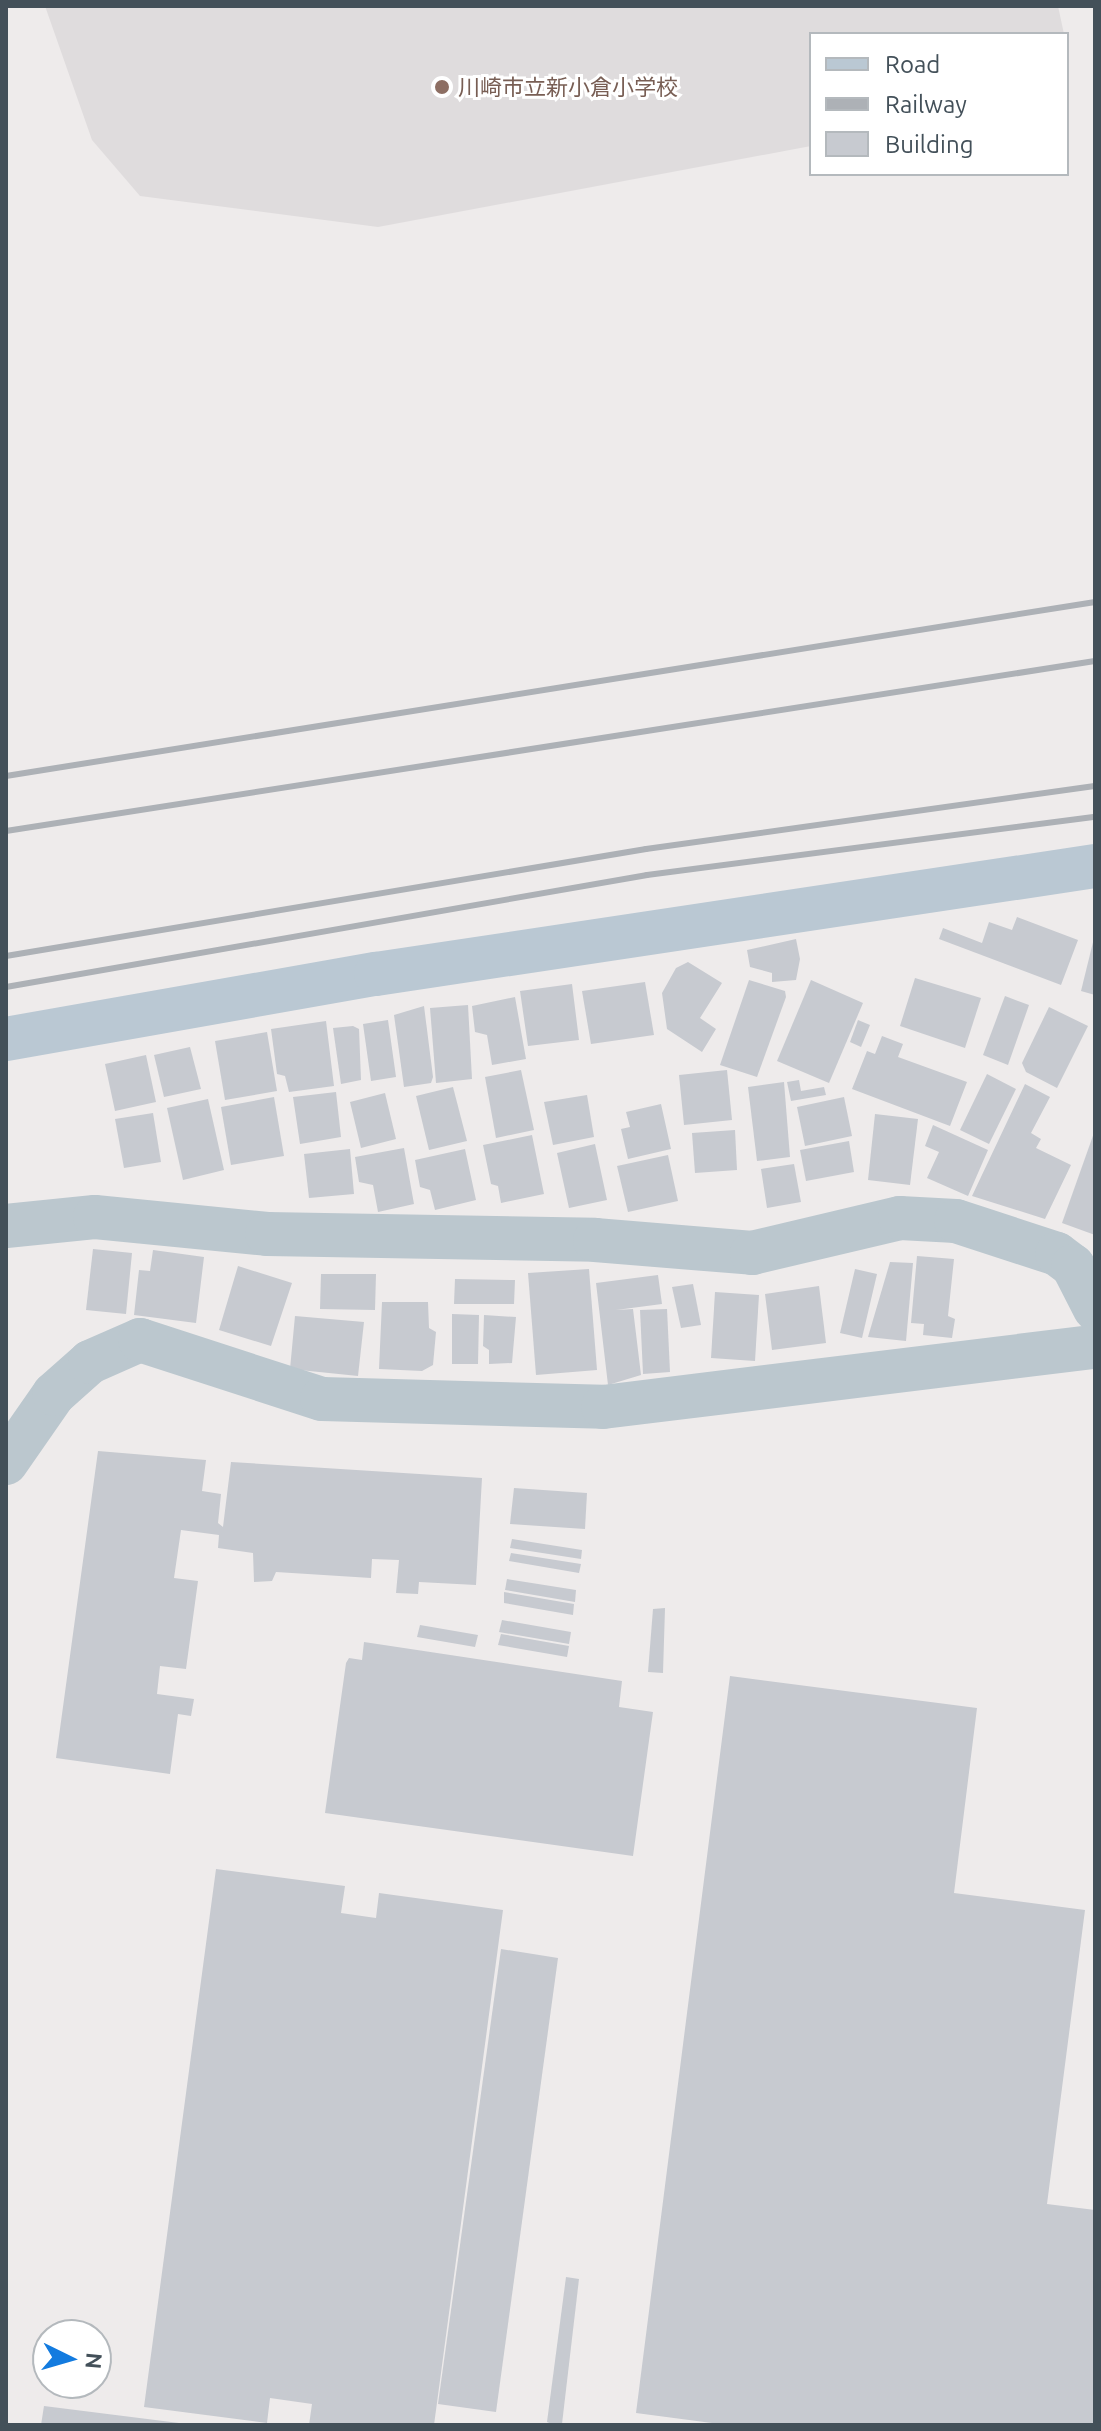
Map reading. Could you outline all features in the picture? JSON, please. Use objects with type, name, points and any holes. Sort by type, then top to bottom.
[{"type":"street","points":[[6,1039],[391,971],[1095,866]]},
{"type":"street","points":[[6,1226],[95,1217],[267,1234],[595,1240],[752,1253],[900,1218],[956,1221],[1057,1254],[1073,1266],[1095,1309]]},
{"type":"street","points":[[6,1463],[54,1394],[90,1362],[140,1340],[322,1399],[603,1407],[1095,1347]]},
{"type":"shaded area","name":"川崎市立新小倉小学校","points":[[45,6],[1058,6],[1064,32],[809,32],[809,146],[378,227],[140,196],[92,140]]},
{"type":"building","points":[[1017,917],[1078,940],[1061,985],[939,939],[943,928],[982,943],[989,922],[1012,930]]},
{"type":"building","points":[[1095,934],[1095,995],[1081,991]]},
{"type":"building","points":[[796,939],[800,959],[796,980],[772,982],[772,973],[750,967],[747,950]]},
{"type":"building","points":[[688,962],[722,983],[700,1018],[716,1029],[702,1052],[667,1029],[662,993],[676,968]]},
{"type":"building","points":[[915,978],[981,998],[965,1048],[900,1026]]},
{"type":"building","points":[[749,980],[785,991],[786,997],[757,1077],[720,1065]]},
{"type":"building","points":[[811,980],[863,1003],[829,1083],[777,1061]]},
{"type":"building","points":[[645,982],[654,1035],[591,1044],[582,991]]},
{"type":"building","points":[[572,984],[579,1040],[528,1046],[520,991]]},
{"type":"building","points":[[1005,996],[1029,1005],[1008,1065],[983,1055]]},
{"type":"building","points":[[515,997],[526,1059],[492,1065],[487,1035],[475,1032],[472,1006]]},
{"type":"building","points":[[468,1005],[472,1079],[436,1083],[430,1008]]},
{"type":"building","points":[[424,1006],[433,1077],[431,1083],[404,1087],[394,1015]]},
{"type":"building","points":[[1049,1007],[1088,1026],[1057,1088],[1026,1072],[1022,1063]]},
{"type":"building","points":[[388,1020],[396,1077],[371,1081],[363,1024]]},
{"type":"building","points":[[858,1020],[870,1025],[861,1047],[850,1042]]},
{"type":"building","points":[[326,1021],[334,1086],[289,1092],[285,1076],[277,1074],[271,1029]]},
{"type":"building","points":[[353,1026],[359,1029],[361,1080],[341,1084],[333,1028]]},
{"type":"building","points":[[267,1032],[277,1091],[225,1100],[215,1041]]},
{"type":"building","points":[[882,1036],[903,1044],[898,1057],[967,1082],[950,1126],[852,1089],[867,1051],[875,1054]]},
{"type":"building","points":[[190,1047],[201,1089],[164,1097],[154,1055]]},
{"type":"building","points":[[146,1055],[156,1102],[115,1111],[105,1064]]},
{"type":"building","points":[[521,1070],[534,1130],[496,1138],[485,1077]]},
{"type":"building","points":[[727,1070],[732,1120],[684,1125],[679,1075]]},
{"type":"building","points":[[987,1074],[1016,1089],[989,1144],[960,1130]]},
{"type":"building","points":[[799,1080],[801,1091],[824,1087],[826,1095],[791,1101],[787,1082]]},
{"type":"building","points":[[784,1082],[790,1157],[757,1161],[748,1087]]},
{"type":"building","points":[[1025,1084],[1050,1097],[1031,1133],[1041,1139],[1036,1148],[1071,1165],[1045,1219],[972,1196]]},
{"type":"building","points":[[453,1087],[467,1141],[429,1150],[416,1096]]},
{"type":"building","points":[[336,1092],[341,1137],[300,1144],[293,1097]]},
{"type":"building","points":[[385,1093],[396,1139],[361,1148],[350,1102]]},
{"type":"building","points":[[587,1095],[594,1137],[553,1145],[544,1102]]},
{"type":"building","points":[[274,1097],[284,1156],[231,1165],[221,1107]]},
{"type":"building","points":[[844,1097],[852,1136],[805,1146],[797,1107]]},
{"type":"building","points":[[208,1099],[224,1170],[183,1180],[167,1108]]},
{"type":"building","points":[[661,1104],[671,1149],[628,1159],[621,1129],[630,1127],[626,1112]]},
{"type":"building","points":[[153,1113],[161,1162],[124,1168],[115,1119]]},
{"type":"building","points":[[875,1114],[918,1119],[910,1185],[868,1180]]},
{"type":"building","points":[[933,1125],[988,1150],[968,1196],[927,1178],[939,1152],[925,1146]]},
{"type":"building","points":[[735,1130],[737,1170],[695,1173],[692,1133]]},
{"type":"building","points":[[1095,1130],[1095,1235],[1062,1223]]},
{"type":"building","points":[[532,1135],[544,1194],[501,1203],[498,1186],[491,1184],[483,1145]]},
{"type":"building","points":[[849,1141],[854,1172],[806,1181],[800,1150]]},
{"type":"building","points":[[595,1144],[607,1200],[569,1208],[557,1153]]},
{"type":"building","points":[[404,1148],[414,1204],[378,1212],[373,1185],[359,1182],[355,1157]]},
{"type":"building","points":[[350,1149],[354,1194],[309,1198],[304,1154]]},
{"type":"building","points":[[465,1149],[476,1200],[435,1210],[430,1190],[420,1187],[415,1160]]},
{"type":"building","points":[[668,1155],[678,1201],[628,1212],[617,1166]]},
{"type":"building","points":[[794,1164],[801,1202],[767,1208],[761,1169]]},
{"type":"building","points":[[93,1249],[132,1253],[126,1314],[86,1310]]},
{"type":"building","points":[[153,1250],[204,1257],[196,1323],[134,1315],[139,1270],[150,1271]]},
{"type":"building","points":[[917,1256],[954,1259],[948,1316],[955,1319],[952,1338],[923,1335],[924,1324],[911,1323]]},
{"type":"building","points":[[890,1262],[913,1263],[906,1341],[868,1337]]},
{"type":"building","points":[[238,1266],[292,1283],[271,1346],[219,1330]]},
{"type":"building","points":[[589,1269],[597,1370],[536,1375],[528,1273]]},
{"type":"building","points":[[855,1269],[877,1274],[862,1338],[840,1333]]},
{"type":"building","points":[[321,1274],[376,1274],[375,1310],[320,1309]]},
{"type":"building","points":[[658,1275],[662,1304],[616,1310],[633,1309],[641,1375],[608,1385],[596,1283]]},
{"type":"building","points":[[455,1279],[515,1280],[514,1304],[454,1304]]},
{"type":"building","points":[[693,1284],[701,1325],[681,1328],[672,1287]]},
{"type":"building","points":[[819,1286],[826,1343],[772,1350],[765,1294]]},
{"type":"building","points":[[715,1292],[759,1295],[755,1361],[711,1358]]},
{"type":"building","points":[[382,1302],[428,1302],[429,1328],[436,1332],[433,1365],[422,1371],[379,1369]]},
{"type":"building","points":[[667,1309],[670,1372],[643,1374],[640,1310]]},
{"type":"building","points":[[452,1314],[479,1315],[478,1364],[452,1364]]},
{"type":"building","points":[[484,1315],[516,1317],[512,1363],[489,1364],[489,1350],[483,1346]]},
{"type":"building","points":[[295,1316],[364,1322],[358,1376],[290,1369]]},
{"type":"building","points":[[98,1451],[206,1460],[202,1491],[221,1494],[218,1523],[223,1527],[231,1462],[482,1478],[476,1585],[419,1582],[418,1594],[396,1593],[399,1560],[372,1559],[371,1578],[276,1572],[272,1581],[254,1582],[253,1553],[218,1548],[219,1535],[181,1530],[174,1578],[198,1581],[186,1669],[160,1666],[157,1694],[194,1699],[191,1716],[178,1714],[170,1774],[56,1758]]},
{"type":"building","points":[[514,1488],[587,1493],[585,1529],[510,1524]]},
{"type":"building","points":[[512,1539],[582,1550],[581,1559],[510,1548]]},
{"type":"building","points":[[511,1553],[581,1564],[579,1573],[509,1561]]},
{"type":"building","points":[[507,1579],[576,1590],[575,1602],[505,1590]]},
{"type":"building","points":[[504,1592],[574,1604],[573,1615],[504,1603]]},
{"type":"building","points":[[665,1608],[663,1673],[648,1672],[653,1609]]},
{"type":"building","points":[[502,1620],[571,1632],[569,1644],[499,1632]]},
{"type":"building","points":[[420,1625],[478,1635],[475,1647],[417,1637]]},
{"type":"building","points":[[501,1634],[569,1646],[567,1657],[498,1645]]},
{"type":"building","points":[[364,1642],[622,1681],[619,1707],[653,1712],[633,1856],[325,1813],[346,1663],[349,1658],[362,1660]]},
{"type":"building","points":[[730,1676],[977,1708],[954,1893],[1085,1910],[1047,2204],[1095,2210],[1095,2425],[727,2425],[636,2413]]},
{"type":"building","points":[[216,1869],[345,1886],[341,1913],[376,1918],[379,1893],[503,1910],[434,2425],[309,2425],[312,2404],[270,2398],[267,2423],[144,2407]]},
{"type":"building","points":[[501,1949],[558,1958],[496,2412],[438,2404]]},
{"type":"building","points":[[566,2277],[579,2279],[562,2424],[554,2425],[547,2422]]},
{"type":"building","points":[[44,2406],[179,2423],[179,2425],[41,2425]]},
{"type":"railway","points":[[6,776],[1095,602]]},
{"type":"railway","points":[[6,831],[1095,661]]},
{"type":"railway","points":[[6,956],[646,849],[1095,786]]},
{"type":"railway","points":[[6,987],[647,875],[1095,817]]},
{"type":"place","name":"川崎市立新小倉小学校","points":[[442,87]]}]
